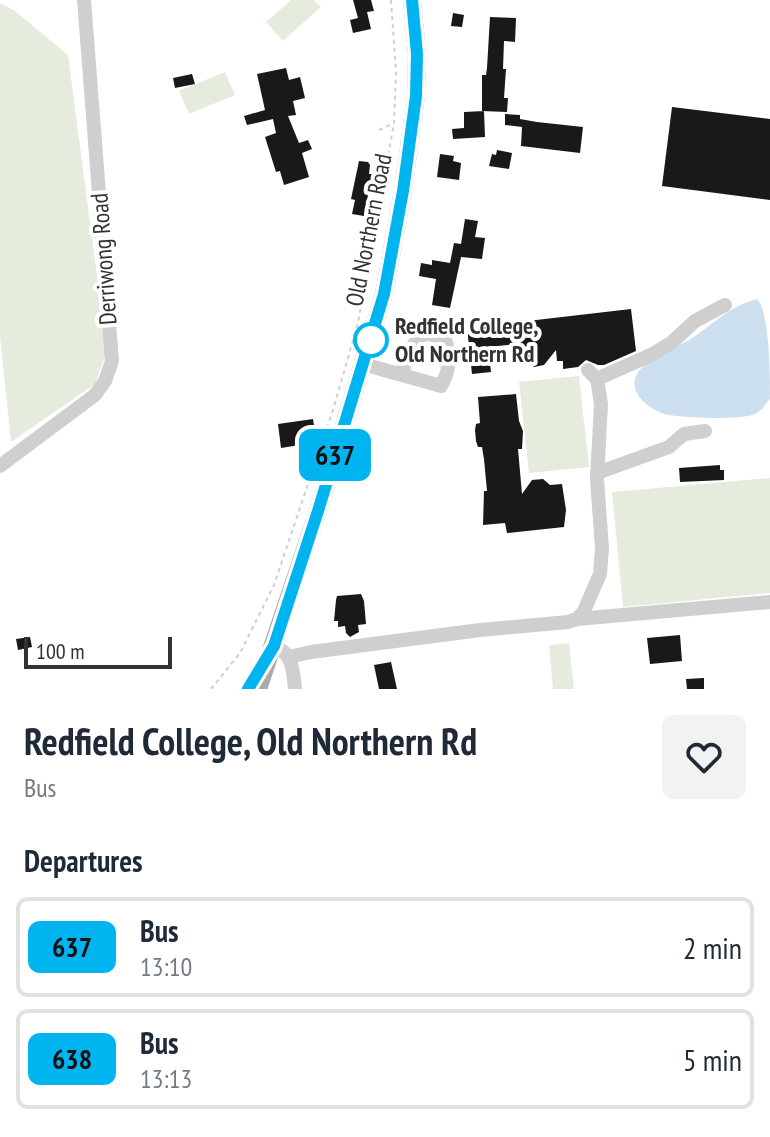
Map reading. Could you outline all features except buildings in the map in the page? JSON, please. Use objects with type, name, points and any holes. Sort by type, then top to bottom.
[{"type":"main road","name":"Old Northern Road","points":[[258,689],[281,652],[384,294],[411,141],[417,76],[412,0]]},
{"type":"main road","name":"Old Northern Road","points":[[248,689],[281,652]]},
{"type":"street","name":"Derriwong Road","points":[[0,466],[95,395],[105,381],[112,361],[84,0]]},
{"type":"street","points":[[577,619],[591,598],[600,574],[602,548],[597,473],[601,404],[593,374],[653,354],[671,343],[695,321],[725,305]]},
{"type":"street","points":[[364,364],[401,375]]},
{"type":"street","points":[[597,473],[669,447],[684,434],[705,431]]},
{"type":"street","points":[[295,689],[281,652],[325,650],[577,619],[770,602]]},
{"type":"path","points":[[211,689],[240,653],[274,585],[333,410],[358,323],[394,123],[396,72],[391,0]]},
{"type":"path","points":[[379,130],[394,123]]},
{"type":"shaded area","points":[[291,0],[314,0],[321,7],[283,41],[266,22]]},
{"type":"shaded area","points":[[0,3],[15,11],[68,55],[107,351],[95,384],[11,442],[0,336]]},
{"type":"shaded area","points":[[225,72],[235,95],[189,114],[179,91]]},
{"type":"shaded area","points":[[579,376],[589,467],[529,473],[519,382]]},
{"type":"shaded area","points":[[770,478],[770,593],[623,607],[612,492]]},
{"type":"shaded area","points":[[569,643],[574,689],[553,689],[549,645]]},
{"type":"water","points":[[757,299],[765,317],[770,376],[770,399],[760,411],[735,418],[682,417],[659,412],[641,399],[635,381],[641,368],[730,311]]},
{"type":"bus line","name":"637","points":[[248,689],[274,646],[384,294],[416,96],[417,54],[412,0]]},
{"type":"place","name":"Redfield College, Old Northern Rd","points":[[371,340]]}]
